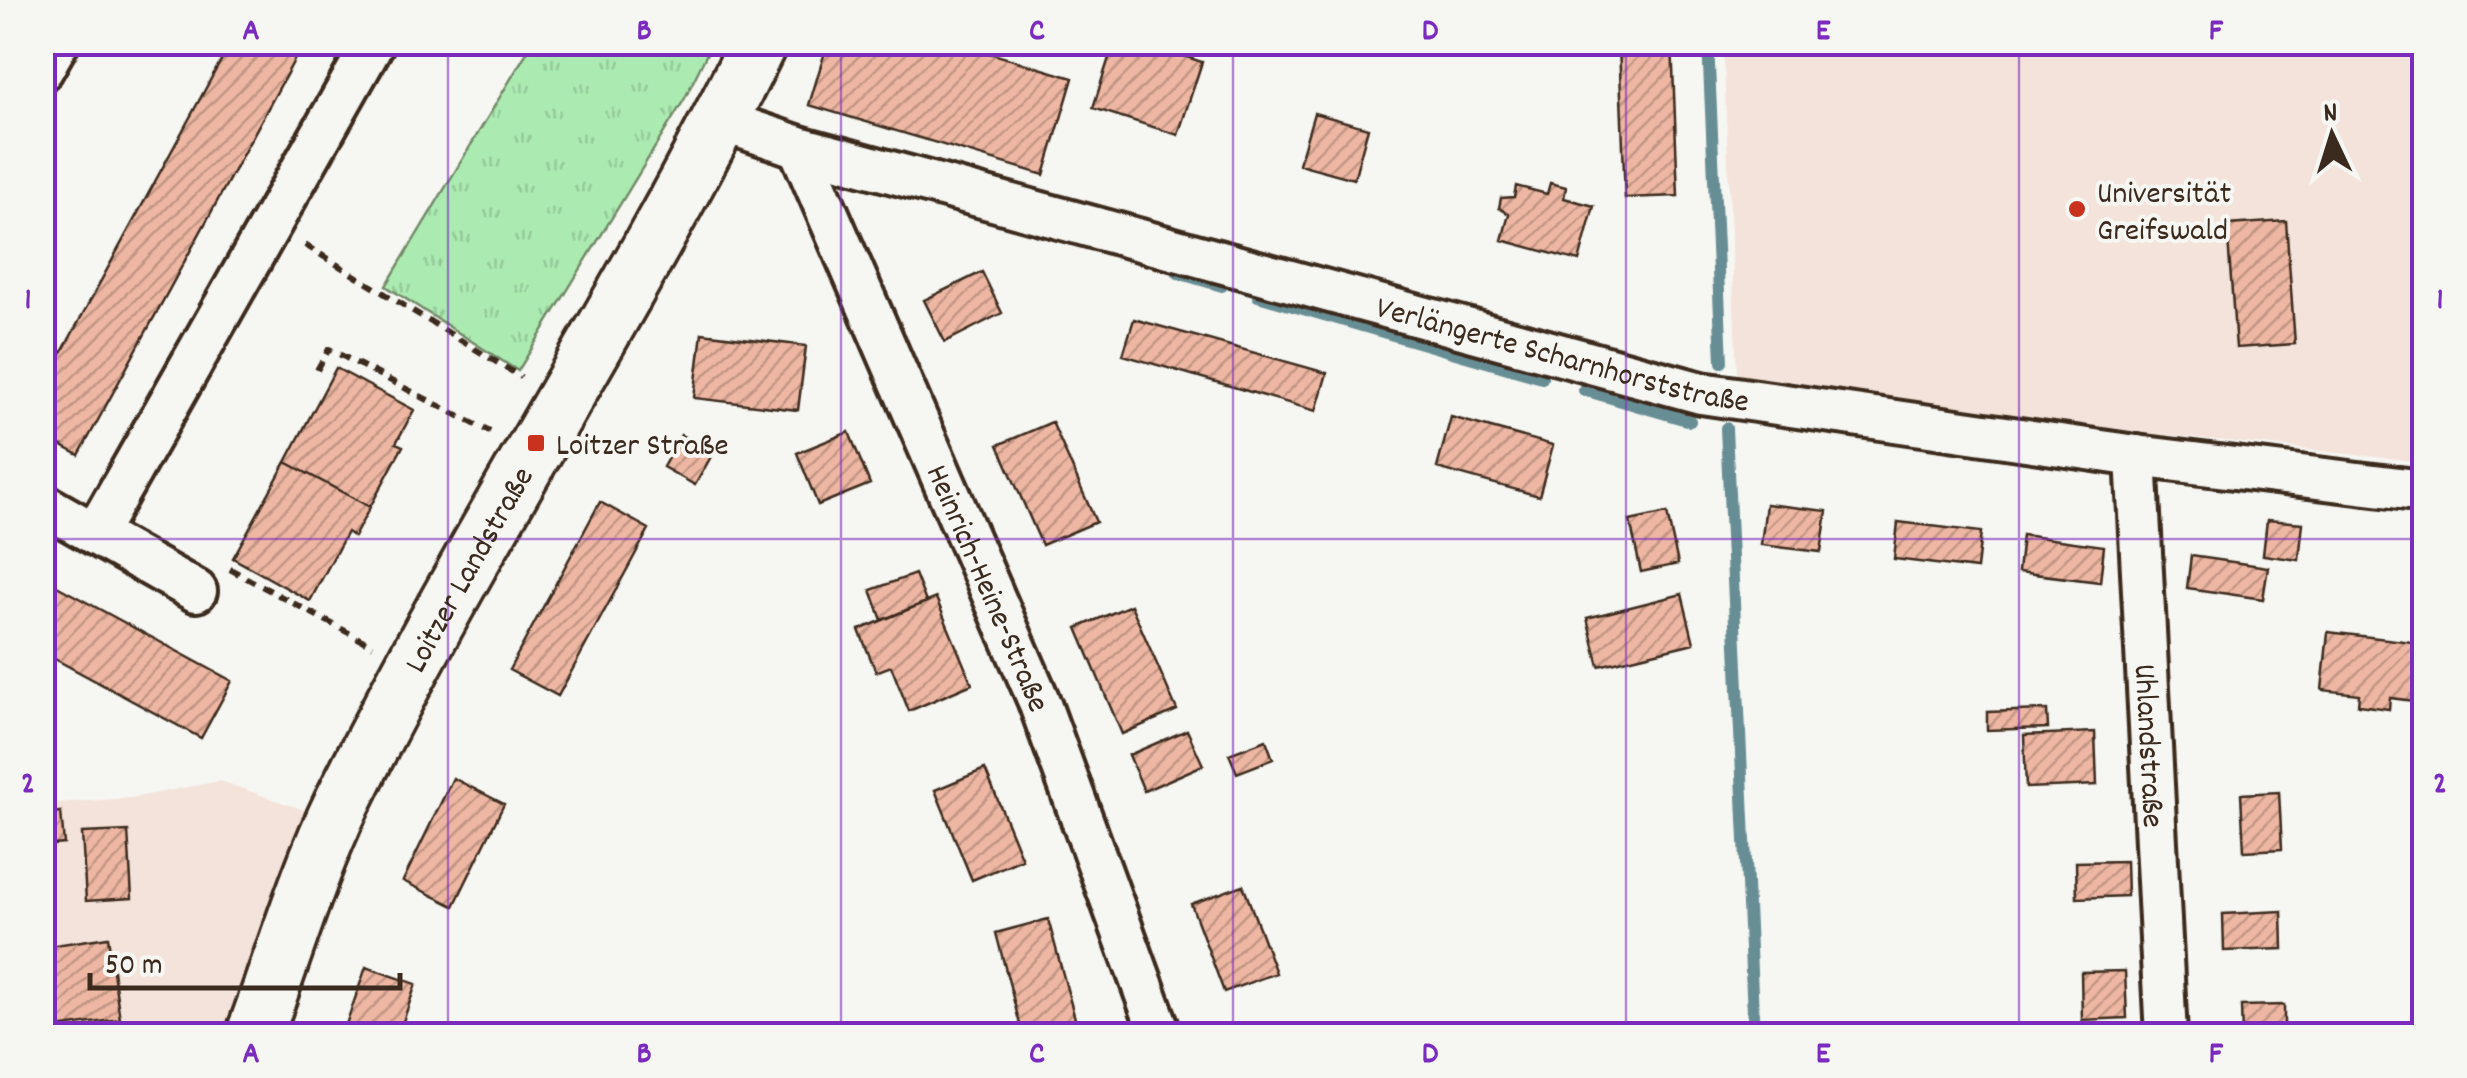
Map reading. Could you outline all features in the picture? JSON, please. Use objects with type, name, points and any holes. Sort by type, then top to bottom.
[{"type":"main road","points":[[720,120],[759,42]]},
{"type":"main road","name":"Loitzer Landstraße","points":[[254,1036],[341,804],[536,443],[720,120]]},
{"type":"street","points":[[42,70],[58,42]]},
{"type":"street","points":[[95,534],[374,42]]},
{"type":"street","name":"Verlängerte Scharnhorststraße","points":[[720,120],[799,148],[1701,393],[2136,456],[2424,491]]},
{"type":"street","name":"Heinrich-Heine-Straße","points":[[799,148],[1038,699],[1161,1036]]},
{"type":"street","name":"Uhlandstraße","points":[[2136,456],[2166,1036]]},
{"type":"street","points":[[42,504],[95,534],[210,578]]},
{"type":"path","points":[[270,224],[521,377]]},
{"type":"path","points":[[317,370],[328,349],[490,432]]},
{"type":"path","points":[[210,578],[374,647]]},
{"type":"shaded area","name":"Universität Greifswald","points":[[1723,43],[2424,43],[2424,462],[2132,431],[1737,376]]},
{"type":"shaded area","points":[[220,781],[304,810],[248,972],[238,1035],[43,1036],[43,804],[131,798]]},
{"type":"green space","points":[[533,42],[712,43],[684,100],[518,371],[386,286]]},
{"type":"building","points":[[231,42],[304,42],[79,455],[42,435],[42,389]]},
{"type":"building","points":[[828,42],[953,42],[1073,78],[1044,175],[809,105]]},
{"type":"building","points":[[1114,42],[1141,42],[1202,62],[1178,135],[1093,108]]},
{"type":"building","points":[[1672,42],[1678,196],[1625,198],[1619,44]]},
{"type":"building","points":[[1314,113],[1368,128],[1354,179],[1299,164]]},
{"type":"building","points":[[1550,183],[1566,187],[1564,198],[1594,206],[1579,261],[1502,240],[1509,214],[1499,208],[1501,198],[1514,197],[1516,186],[1547,194]]},
{"type":"building","points":[[2286,221],[2295,344],[2236,348],[2227,225]]},
{"type":"building","points":[[982,272],[1002,313],[945,342],[924,300]]},
{"type":"building","points":[[1134,319],[1327,373],[1316,411],[1123,355]]},
{"type":"building","points":[[702,333],[806,346],[798,410],[694,398]]},
{"type":"building","points":[[336,368],[414,410],[396,443],[403,446],[370,507],[286,462]]},
{"type":"building","points":[[1451,417],[1553,445],[1539,496],[1437,468]]},
{"type":"building","points":[[1052,422],[1096,522],[1042,545],[998,445]]},
{"type":"building","points":[[849,432],[870,484],[818,505],[797,453]]},
{"type":"building","points":[[681,435],[713,453],[695,485],[663,467]]},
{"type":"building","points":[[286,462],[370,507],[354,537],[347,532],[310,601],[233,558]]},
{"type":"building","points":[[600,502],[649,529],[558,696],[509,670]]},
{"type":"building","points":[[1766,504],[1827,511],[1821,552],[1761,545]]},
{"type":"building","points":[[1667,513],[1678,564],[1641,572],[1630,521]]},
{"type":"building","points":[[2267,520],[2303,523],[2299,560],[2263,555]]},
{"type":"building","points":[[1898,522],[1981,532],[1977,569],[1894,559]]},
{"type":"building","points":[[2022,535],[2104,546],[2100,582],[2018,572]]},
{"type":"building","points":[[2191,556],[2268,567],[2263,599],[2187,588]]},
{"type":"building","points":[[915,574],[926,602],[882,620],[871,590]]},
{"type":"building","points":[[42,578],[232,681],[201,738],[42,652]]},
{"type":"building","points":[[1682,594],[1694,643],[1599,666],[1587,618]]},
{"type":"building","points":[[936,598],[972,684],[909,711],[891,666],[876,672],[859,630]]},
{"type":"building","points":[[1131,605],[1177,710],[1122,734],[1077,628]]},
{"type":"building","points":[[2328,632],[2421,643],[2414,701],[2390,698],[2389,709],[2358,705],[2359,694],[2322,690]]},
{"type":"building","points":[[2047,710],[2048,728],[1987,730],[1987,712]]},
{"type":"building","points":[[1187,730],[1203,765],[1144,791],[1129,755]]},
{"type":"building","points":[[2095,732],[2097,785],[2026,788],[2024,735]]},
{"type":"building","points":[[1266,740],[1273,759],[1237,773],[1229,754]]},
{"type":"building","points":[[985,769],[1022,859],[972,880],[935,790]]},
{"type":"building","points":[[453,778],[504,804],[454,906],[403,881]]},
{"type":"building","points":[[2279,792],[2282,849],[2244,851],[2241,794]]},
{"type":"building","points":[[61,812],[64,844],[42,846],[42,814]]},
{"type":"building","points":[[128,831],[132,898],[86,901],[82,833]]},
{"type":"building","points":[[2126,861],[2127,896],[2077,898],[2076,862]]},
{"type":"building","points":[[1243,885],[1276,973],[1224,992],[1191,904]]},
{"type":"building","points":[[2282,911],[2283,949],[2224,951],[2223,914]]},
{"type":"building","points":[[1048,919],[1077,1026],[1023,1036],[996,933]]},
{"type":"building","points":[[108,937],[120,1019],[42,1030],[42,947]]},
{"type":"building","points":[[366,967],[416,984],[398,1036],[342,1036]]},
{"type":"building","points":[[2125,971],[2127,1018],[2082,1020],[2081,972]]},
{"type":"building","points":[[2284,1005],[2284,1036],[2242,1036],[2241,1006]]},
{"type":"building","points":[[1974,1023],[1974,1036],[1927,1036],[1927,1024]]},
{"type":"waterway","points":[[1708,42],[1722,362]]},
{"type":"waterway","points":[[1178,273],[1222,286]]},
{"type":"waterway","points":[[1258,296],[1542,378]]},
{"type":"waterway","points":[[1584,390],[1690,421]]},
{"type":"waterway","points":[[1726,428],[1754,1036]]},
{"type":"place","name":"Universität Greifswald","points":[[2077,209]]},
{"type":"place","name":"Loitzer Straße","points":[[536,443]]}]
